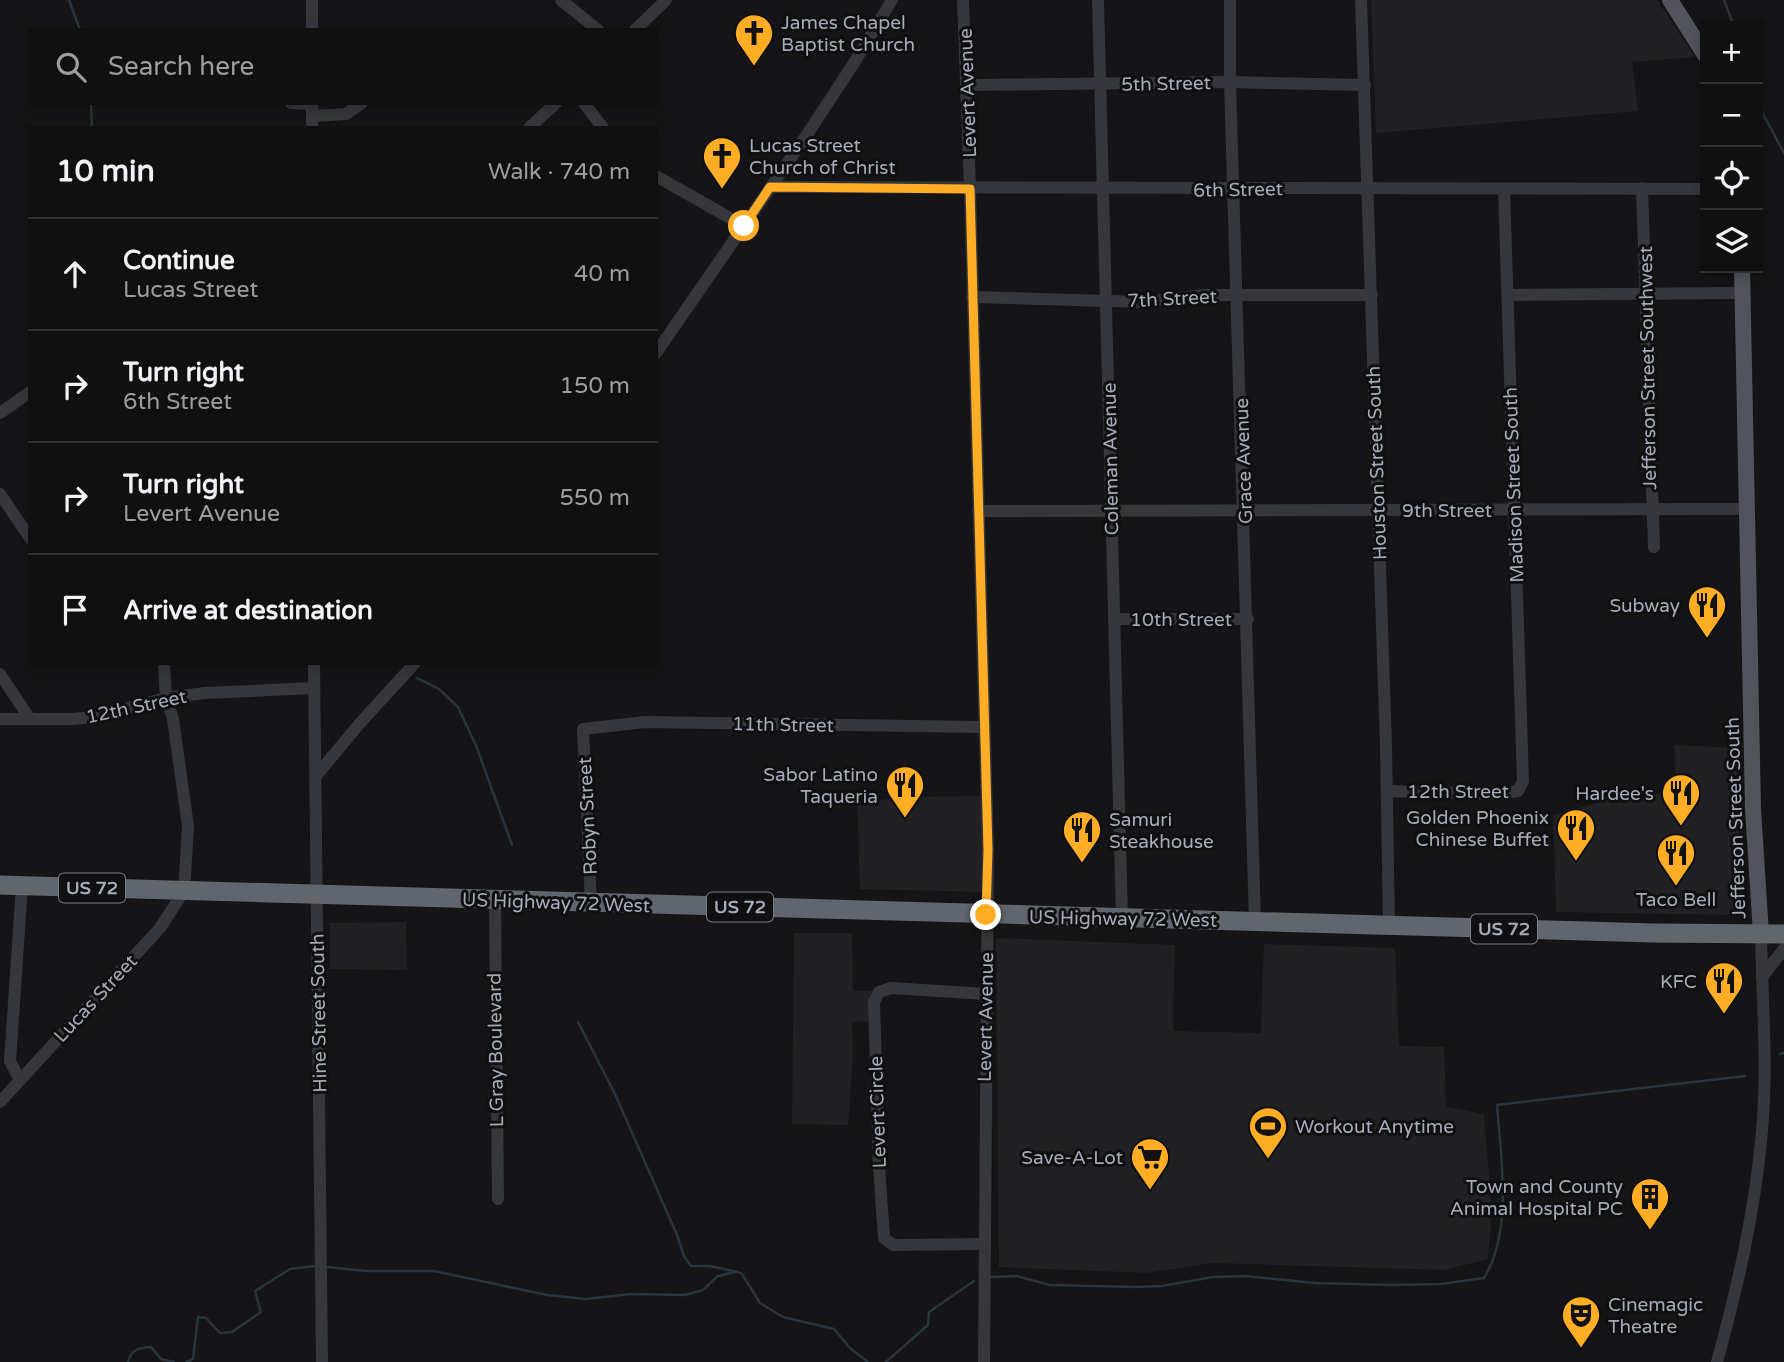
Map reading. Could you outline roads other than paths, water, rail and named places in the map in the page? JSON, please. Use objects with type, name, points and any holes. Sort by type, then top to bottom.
[{"type":"highway","name":"US Highway 72 West","points":[[0,885],[1660,934],[1784,934]]},
{"type":"main road","points":[[1671,0],[1700,47]]},
{"type":"main road","name":"Jefferson Street South","points":[[1742,273],[1754,810],[1761,934]]},
{"type":"street","points":[[312,0],[312,28]]},
{"type":"street","points":[[561,0],[596,28]]},
{"type":"street","points":[[637,28],[666,0]]},
{"type":"street","points":[[658,350],[854,63],[892,0]]},
{"type":"street","name":"Levert Avenue","points":[[963,0],[988,850],[984,1362]]},
{"type":"street","name":"Coleman Avenue","points":[[1098,0],[1122,919]]},
{"type":"street","name":"Grace Avenue","points":[[1230,0],[1230,82],[1255,922]]},
{"type":"street","name":"Houston Street South","points":[[1361,0],[1389,926]]},
{"type":"street","name":"5th Street","points":[[967,85],[1230,82],[1365,85]]},
{"type":"street","points":[[295,105],[312,113],[346,114],[359,105]]},
{"type":"street","points":[[530,126],[554,105]]},
{"type":"street","points":[[586,105],[601,126]]},
{"type":"street","points":[[658,177],[744,226]]},
{"type":"street","name":"6th Street","points":[[770,187],[1233,189],[1368,186],[1700,189]]},
{"type":"street","name":"Jefferson Street Southwest","points":[[1642,188],[1654,547]]},
{"type":"street","name":"Madison Street South","points":[[1504,189],[1522,781]]},
{"type":"street","points":[[1507,295],[1646,296],[1742,293]]},
{"type":"street","name":"7th Street","points":[[972,297],[1141,302],[1206,295],[1372,295]]},
{"type":"street","points":[[0,413],[28,393]]},
{"type":"street","points":[[0,494],[28,535]]},
{"type":"street","name":"9th Street","points":[[978,511],[1747,509]]},
{"type":"street","name":"10th Street","points":[[1114,619],[1248,619]]},
{"type":"street","points":[[164,665],[166,698],[173,719],[188,826],[184,891]]},
{"type":"street","name":"Hine Street South","points":[[314,665],[322,1362]]},
{"type":"street","points":[[315,777],[413,665]]},
{"type":"street","points":[[0,674],[30,719]]},
{"type":"street","name":"12th Street","points":[[0,719],[95,717],[166,698],[205,693],[314,688]]},
{"type":"street","name":"11th Street","points":[[583,729],[645,722],[983,727]]},
{"type":"street","name":"Robyn Street","points":[[583,729],[591,902]]},
{"type":"street","name":"12th Street","points":[[1387,791],[1498,794],[1518,791],[1522,781]]},
{"type":"street","points":[[20,1080],[10,1061],[22,886]]},
{"type":"street","name":"Lucas Street","points":[[0,1102],[160,928],[184,891]]},
{"type":"street","name":"L Gray Boulevard","points":[[495,901],[498,1199]]},
{"type":"street","name":"Jefferson Street South","points":[[1717,1362],[1748,1241],[1757,1184],[1764,1096],[1761,934]]},
{"type":"street","points":[[1762,977],[1784,949]]},
{"type":"street","name":"Levert Circle","points":[[983,1244],[894,1245],[884,1238],[874,1002],[878,992],[891,988],[985,994]]},
{"type":"waterway","points":[[69,0],[79,28]]},
{"type":"waterway","points":[[1724,0],[1732,21]]},
{"type":"waterway","points":[[91,105],[92,126]]},
{"type":"waterway","points":[[1763,114],[1784,153]]},
{"type":"waterway","points":[[417,678],[439,689],[458,707],[477,748],[512,845]]},
{"type":"waterway","points":[[578,1022],[615,1094],[684,1256],[691,1266],[709,1266],[742,1274],[760,1303],[783,1317],[834,1329],[850,1348],[868,1362]]},
{"type":"waterway","points":[[1780,1054],[1784,1053]]},
{"type":"waterway","points":[[990,1277],[1016,1276],[1050,1285],[1135,1287],[1162,1286],[1213,1277],[1244,1276],[1315,1283],[1391,1285],[1441,1284],[1484,1278],[1499,1239],[1502,1217],[1497,1105],[1745,1076]]},
{"type":"waterway","points":[[186,1362],[193,1359],[198,1317],[206,1318],[220,1333],[232,1332],[261,1312],[255,1291],[290,1269],[315,1266]]},
{"type":"waterway","points":[[327,1267],[366,1271],[434,1271],[547,1295],[586,1299],[631,1294],[685,1295],[703,1290],[718,1276],[735,1272]]},
{"type":"waterway","points":[[886,1362],[928,1325],[929,1312],[974,1281]]},
{"type":"waterway","points":[[128,1362],[136,1350],[151,1347],[161,1359],[174,1362]]},
{"type":"place","name":"James Chapel Baptist Church","points":[[754,67]]},
{"type":"place","name":"Lucas Street Church of Christ","points":[[722,190]]},
{"type":"place","name":"Subway","points":[[1707,639]]},
{"type":"place","name":"Sabor Latino Taqueria","points":[[905,819]]},
{"type":"place","name":"Hardee's","points":[[1681,827]]},
{"type":"place","name":"Golden Phoenix Chinese Buffet","points":[[1576,862]]},
{"type":"place","name":"Samuri Steakhouse","points":[[1082,864]]},
{"type":"place","name":"Taco Bell","points":[[1676,887]]},
{"type":"place","name":"KFC","points":[[1724,1015]]},
{"type":"place","name":"Workout Anytime","points":[[1268,1160]]},
{"type":"place","name":"Save-A-Lot","points":[[1150,1191]]},
{"type":"place","name":"Town and County Animal Hospital PC","points":[[1650,1231]]},
{"type":"place","name":"Cinemagic Theatre","points":[[1581,1349]]}]
